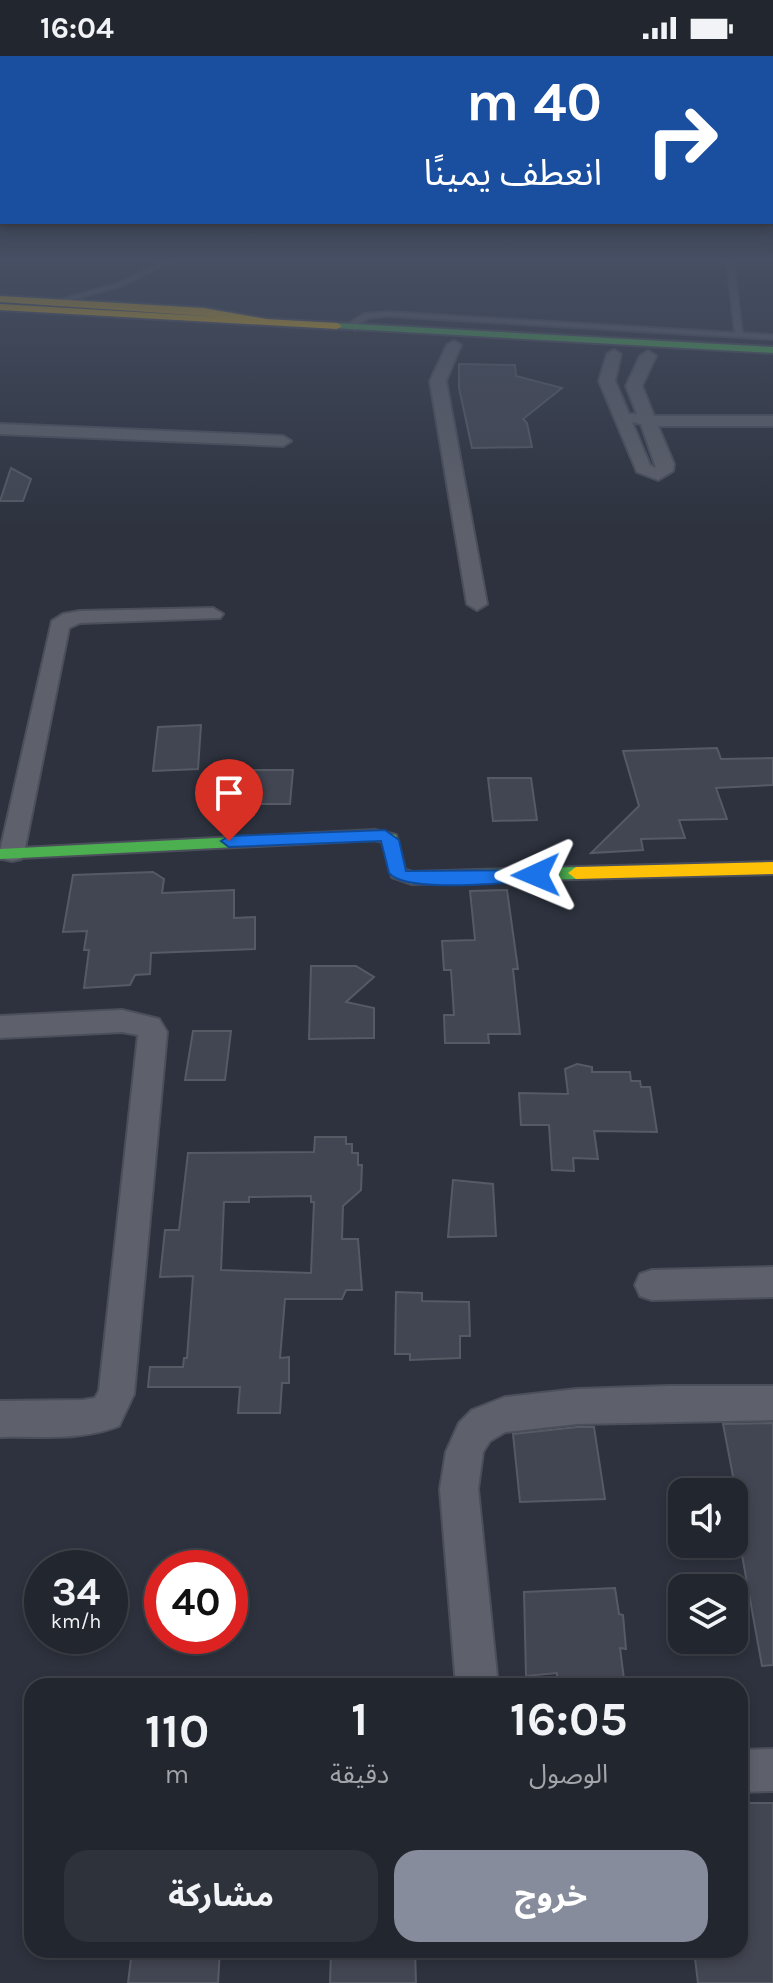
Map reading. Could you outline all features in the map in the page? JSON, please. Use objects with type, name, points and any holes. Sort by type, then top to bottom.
[{"type":"main road","points":[[542,350],[773,362]]},
{"type":"main road","points":[[6,854],[375,835],[390,839],[398,873],[412,878],[773,868]]},
{"type":"street","points":[[452,350],[438,381],[477,604]]},
{"type":"street","points":[[614,354],[607,381],[609,387],[643,468],[658,475],[664,471],[665,464],[653,423],[634,386]]},
{"type":"street","points":[[634,386],[648,356]]},
{"type":"street","points":[[609,387],[634,386]]},
{"type":"street","points":[[624,423],[773,421]]},
{"type":"street","points":[[0,429],[283,441]]},
{"type":"street","points":[[6,854],[59,625],[70,618],[80,617],[213,614]]},
{"type":"street","points":[[0,1027],[122,1021],[149,1027],[153,1032],[116,1394],[112,1407],[106,1414],[83,1418],[0,1419]]},
{"type":"street","points":[[652,1285],[773,1282]]},
{"type":"street","points":[[476,1678],[459,1489],[462,1457],[483,1423],[508,1414],[564,1409],[773,1403]]},
{"type":"street","points":[[748,1771],[773,1770]]},
{"type":"building","points":[[459,364],[515,365],[516,376],[562,388],[523,419],[527,423],[532,447],[472,448],[459,388]]},
{"type":"building","points":[[11,468],[31,479],[23,501],[0,501]]},
{"type":"building","points":[[201,725],[198,769],[153,771],[158,727]]},
{"type":"building","points":[[717,748],[721,759],[773,758],[773,785],[716,788],[727,819],[679,820],[685,838],[641,839],[643,850],[591,853],[639,806],[623,751]]},
{"type":"building","points":[[251,770],[293,770],[290,804],[247,804]]},
{"type":"building","points":[[488,778],[531,778],[537,820],[493,821]]},
{"type":"building","points":[[153,872],[164,879],[162,893],[234,890],[234,918],[255,917],[255,949],[151,953],[150,974],[135,975],[130,985],[84,988],[89,950],[84,950],[87,931],[63,932],[73,875]]},
{"type":"building","points":[[507,890],[518,969],[513,969],[520,1034],[488,1034],[489,1043],[445,1043],[444,1015],[454,1015],[451,970],[444,970],[442,941],[475,940],[470,891]]},
{"type":"building","points":[[311,966],[356,966],[374,977],[346,1002],[374,1008],[374,1038],[309,1039]]},
{"type":"building","points":[[193,1031],[231,1031],[225,1080],[185,1080]]},
{"type":"building","points":[[577,1064],[592,1067],[592,1072],[630,1072],[631,1081],[640,1081],[641,1087],[650,1087],[657,1132],[594,1131],[598,1159],[573,1158],[574,1171],[552,1170],[549,1125],[521,1125],[519,1093],[568,1094],[565,1069]]},
{"type":"building","points":[[315,1137],[346,1137],[346,1144],[352,1144],[352,1153],[358,1153],[358,1165],[362,1165],[361,1190],[343,1206],[342,1239],[358,1239],[362,1290],[346,1290],[342,1299],[285,1299],[280,1358],[289,1357],[289,1383],[282,1383],[280,1413],[238,1413],[240,1387],[148,1387],[150,1367],[183,1367],[184,1358],[187,1358],[193,1276],[160,1277],[165,1230],[179,1230],[188,1153],[314,1152]],"holes":[[[311,1196],[311,1202],[314,1202],[311,1273],[221,1270],[224,1202],[249,1202],[249,1197]]]},
{"type":"building","points":[[453,1180],[493,1184],[496,1236],[448,1237]]},
{"type":"building","points":[[396,1292],[422,1293],[422,1301],[469,1302],[470,1336],[460,1336],[460,1358],[410,1360],[410,1354],[395,1354]]},
{"type":"building","points":[[773,1423],[773,1665],[762,1666],[748,1574],[745,1574],[743,1558],[748,1558],[748,1478],[733,1478],[723,1424]]},
{"type":"building","points":[[594,1427],[605,1499],[520,1502],[513,1434]]},
{"type":"building","points":[[615,1588],[619,1614],[623,1615],[626,1649],[620,1648],[624,1678],[557,1678],[557,1673],[526,1676],[524,1592]]},
{"type":"building","points":[[748,1803],[773,1803],[773,1983],[698,1983],[695,1958],[748,1958]]},
{"type":"building","points":[[131,1958],[220,1958],[218,1983],[128,1983]]},
{"type":"building","points":[[331,1958],[415,1958],[416,1983],[330,1983]]},
{"type":"traffic: fast","points":[[0,854],[375,835],[390,839],[398,873],[412,878],[576,873]]},
{"type":"traffic: slow","points":[[576,873],[773,868]]},
{"type":"route","points":[[229,841],[385,836],[391,840],[398,873],[403,876],[429,879],[536,875]]}]
